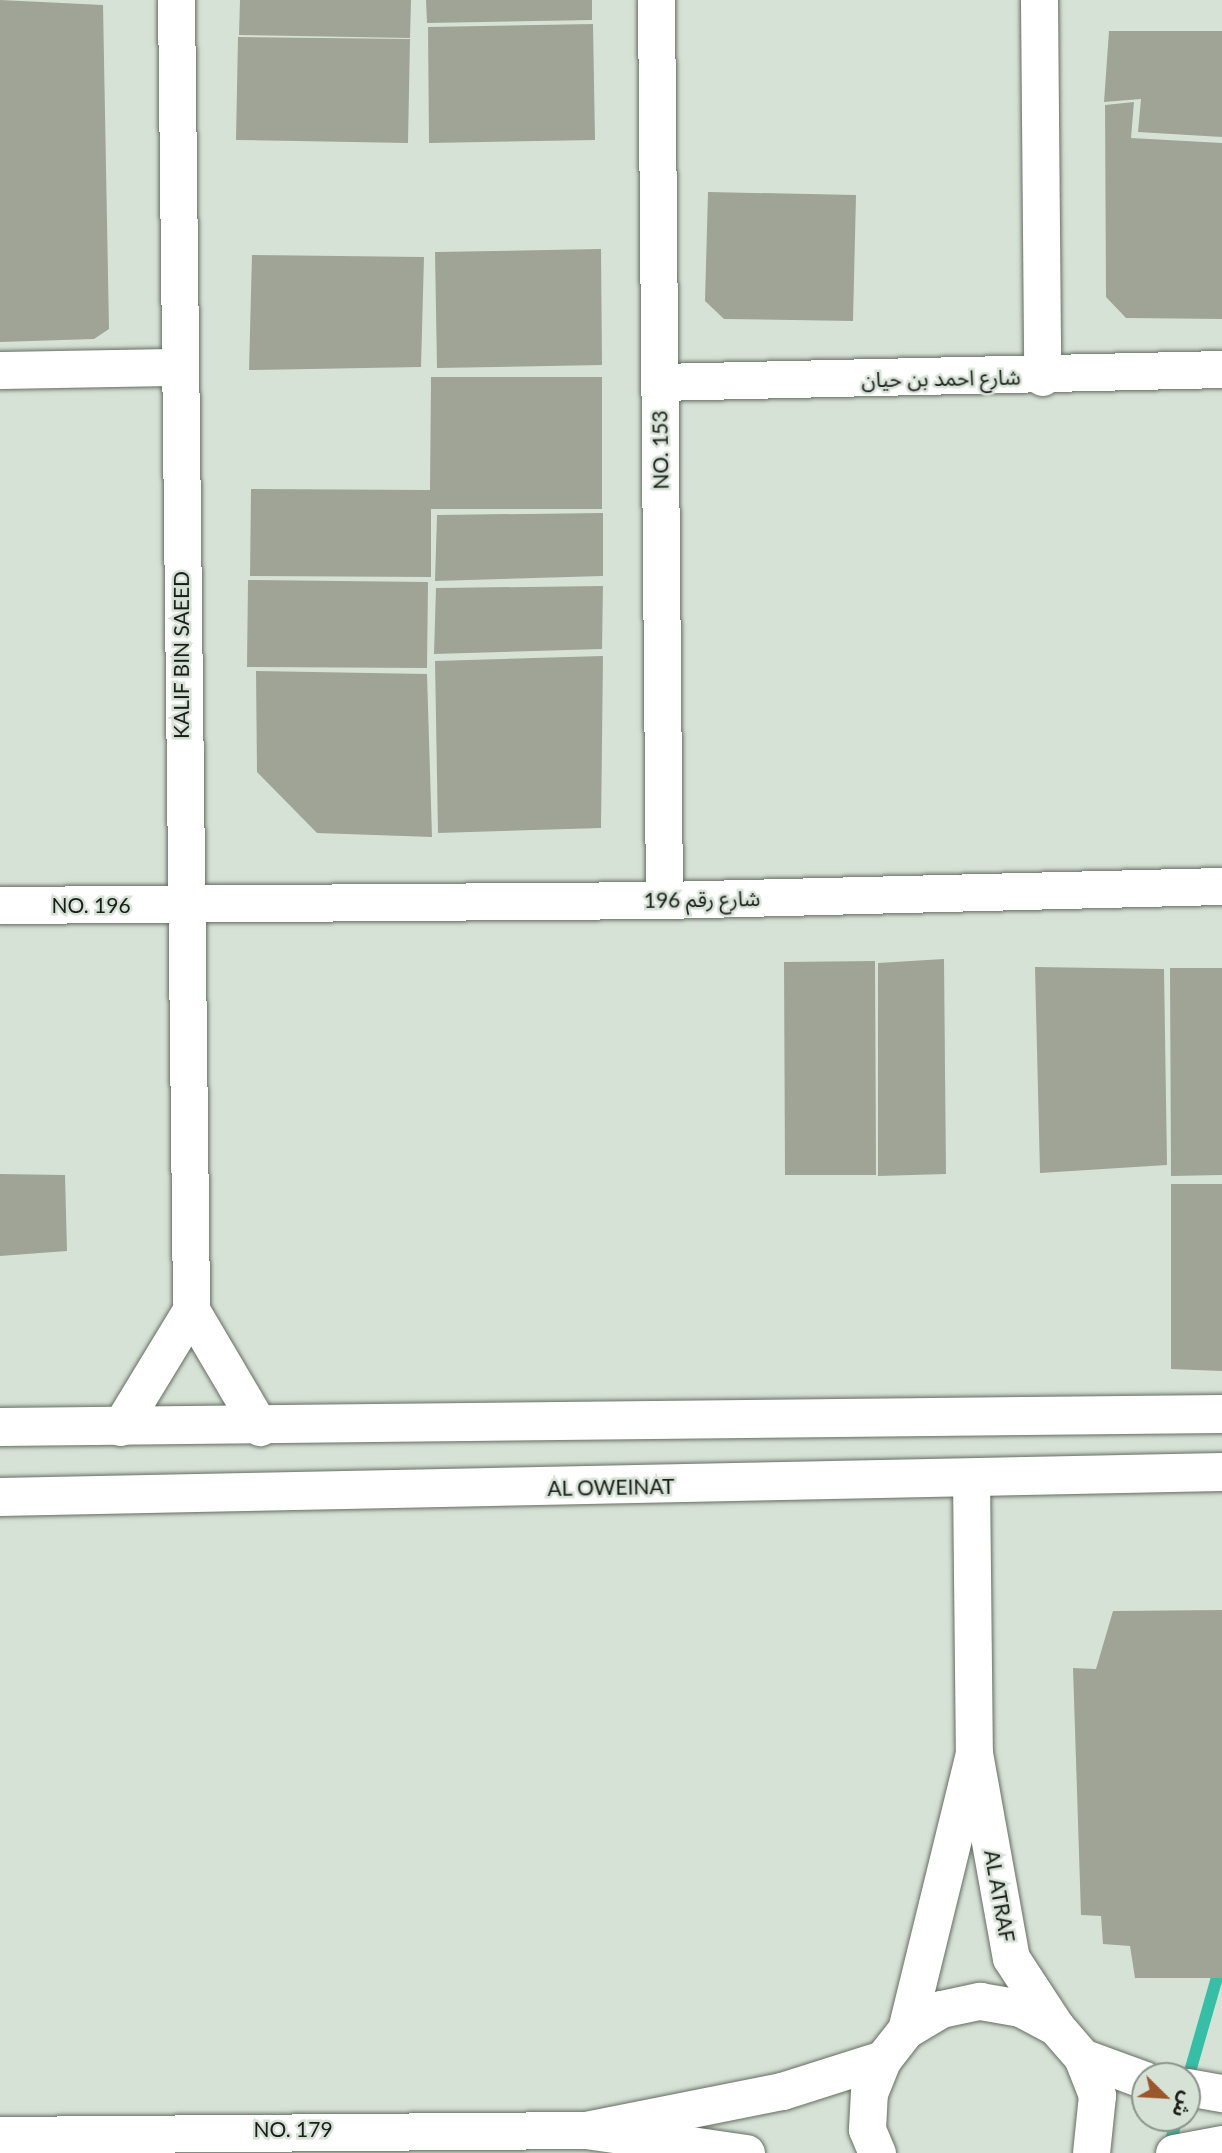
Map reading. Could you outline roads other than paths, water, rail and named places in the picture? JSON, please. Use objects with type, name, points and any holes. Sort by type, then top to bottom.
[{"type":"street","name":"KALIF BIN SAEED","points":[[176,0],[182,904],[191,1310],[260,1427]]},
{"type":"street","name":"NO. 153","points":[[656,0],[664,900]]},
{"type":"street","points":[[1039,0],[1042,377]]},
{"type":"street","points":[[0,370],[180,367]]},
{"type":"street","name":"شارع احمد بن حيان","points":[[659,382],[1042,377],[1222,369]]},
{"type":"street","name":"شارع رقم 196","points":[[182,904],[664,900],[1222,886]]},
{"type":"street","name":"NO. 196","points":[[0,905],[182,904]]},
{"type":"street","points":[[120,1427],[191,1310]]},
{"type":"street","points":[[0,1427],[260,1427],[1222,1414]]},
{"type":"street","points":[[1054,1475],[1057,1417]]},
{"type":"street","points":[[897,1480],[900,1419]]},
{"type":"street","name":"AL OWEINAT","points":[[0,1497],[1222,1472]]},
{"type":"street","name":"AL ATRAF","points":[[971,1477],[974,1753],[1012,1958],[1056,2027],[1082,2057],[1097,2095],[1091,2153]]},
{"type":"street","name":"AL ATRAF","points":[[906,2031],[974,1753]]},
{"type":"street","name":"AL ATRAF","points":[[877,2153],[867,2129],[869,2093],[883,2059],[906,2031],[941,2009],[980,2001],[1020,2008],[1056,2027]]},
{"type":"street","points":[[1082,2057],[1131,2075]]},
{"type":"street","name":"NO. 179","points":[[0,2135],[289,2140],[586,2130],[782,2091],[883,2059]]},
{"type":"street","points":[[1201,2089],[1222,2093]]},
{"type":"street","name":"NO. 179","points":[[586,2130],[746,2153]]},
{"type":"street","points":[[1174,2153],[1222,2144]]},
{"type":"waterway","points":[[1193,2062],[1222,1960]]},
{"type":"waterway","points":[[1169,2148],[1173,2132]]}]
